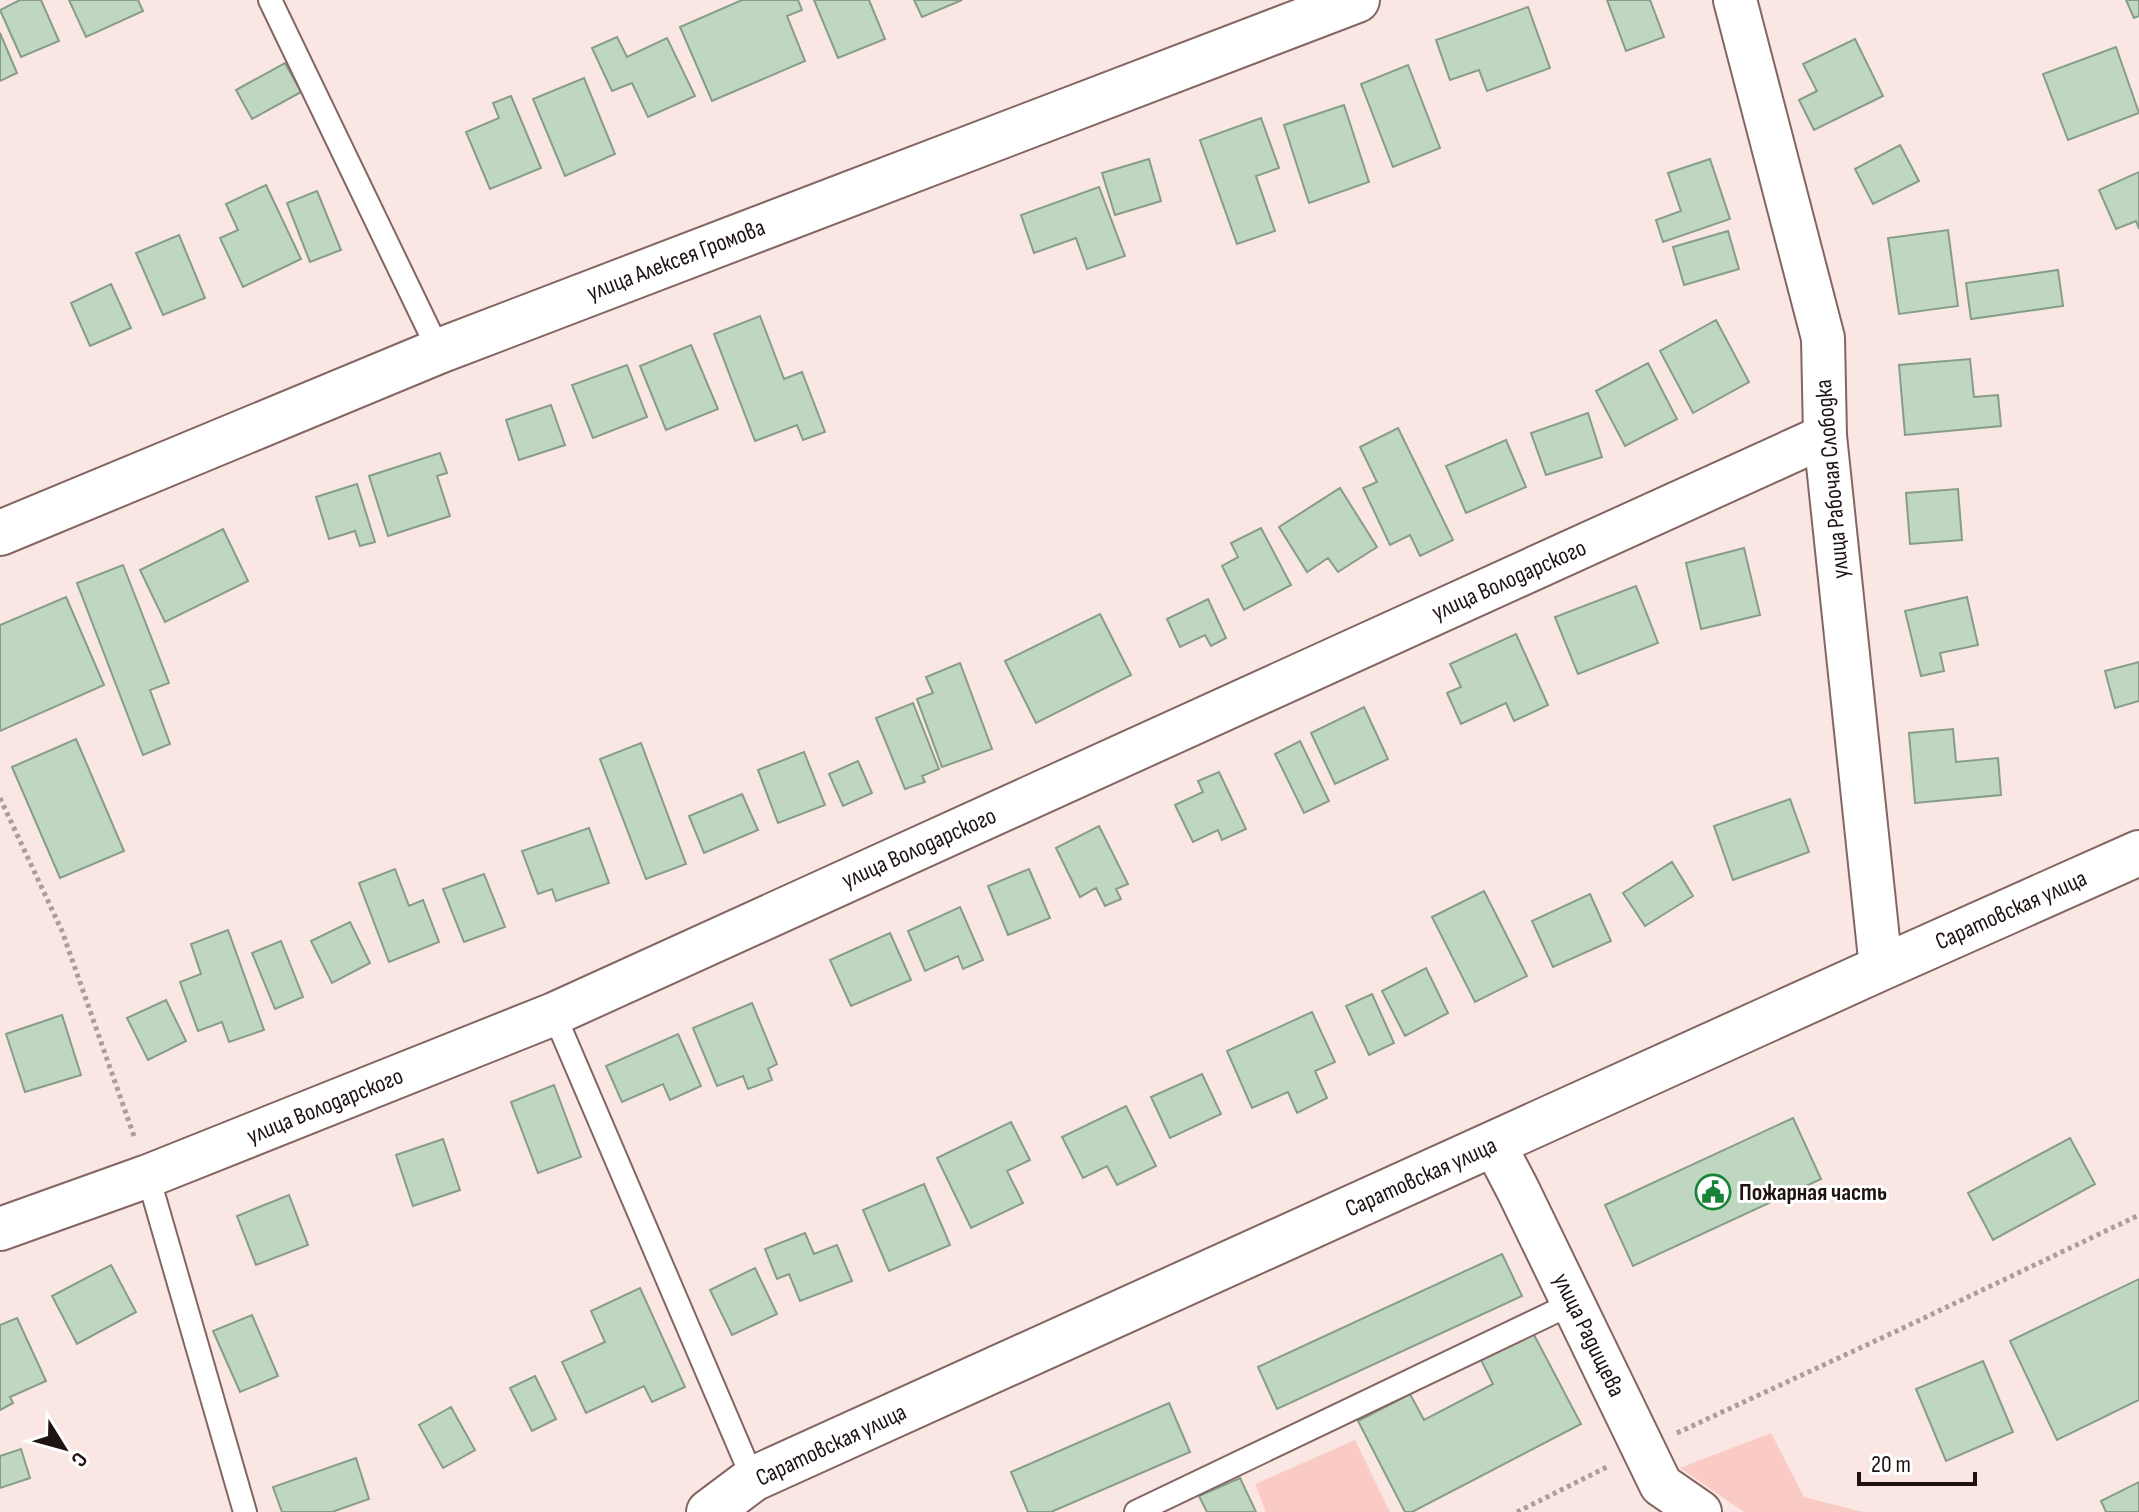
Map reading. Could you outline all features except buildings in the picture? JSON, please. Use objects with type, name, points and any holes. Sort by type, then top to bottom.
[{"type":"street","name":"улица Алексея Громова","points":[[0,533],[439,351],[1357,0]]},
{"type":"street","name":"улица Рабочая Слободка","points":[[1735,0],[1823,338],[1825,436],[1881,968]]},
{"type":"street","name":"улица Володарского","points":[[0,1229],[148,1176],[554,1014],[1825,436]]},
{"type":"street","name":"Саратовская улица","points":[[709,1512],[753,1479],[2139,853]]},
{"type":"street","name":"улица Радищева","points":[[1494,1144],[1661,1485],[1700,1512]]},
{"type":"lane","points":[[270,0],[439,351]]},
{"type":"lane","points":[[554,1014],[753,1479]]},
{"type":"lane","points":[[148,1176],[245,1512]]},
{"type":"lane","points":[[1136,1512],[1573,1303]]},
{"type":"path","points":[[0,798],[62,931],[148,1176]]},
{"type":"path","points":[[1517,1512],[2139,1215]]},
{"type":"shaded area","points":[[1771,1433],[1804,1497],[1863,1512],[1744,1512],[1680,1468]]},
{"type":"shaded area","points":[[1355,1440],[1390,1512],[1266,1512],[1255,1484]]},
{"type":"place","name":"Пожарная часть","points":[[1713,1192]]}]
